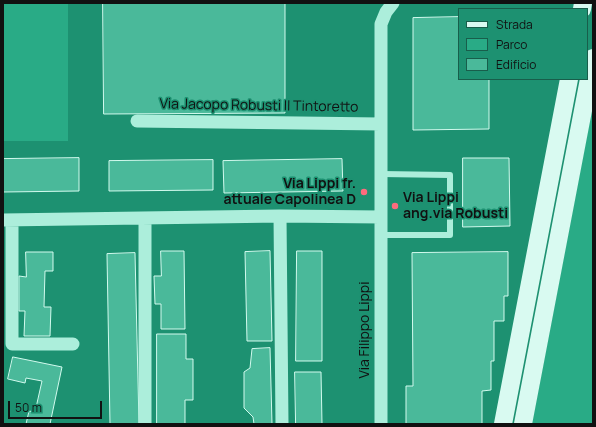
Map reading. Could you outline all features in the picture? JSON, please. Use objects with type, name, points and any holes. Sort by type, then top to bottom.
[{"type":"street","name":"Via Filippo Lippi","points":[[381,424],[381,24],[386,12],[393,3]]},
{"type":"street","points":[[523,424],[593,58]]},
{"type":"street","points":[[503,424],[569,80]]},
{"type":"street","name":"Via Jacopo Robusti Il Tintoretto","points":[[137,121],[382,124]]},
{"type":"street","points":[[280,216],[282,424]]},
{"type":"street","points":[[73,344],[12,344],[8,220],[280,216],[381,217]]},
{"type":"street","points":[[145,218],[145,424]]},
{"type":"lane","points":[[381,174],[450,174],[450,235],[381,235]]},
{"type":"green space","points":[[3,3],[68,3],[68,141],[3,141]]},
{"type":"green space","points":[[593,104],[593,424],[532,424]]},
{"type":"building","points":[[103,3],[285,3],[285,113],[104,114]]},
{"type":"building","points":[[458,17],[458,80],[489,80],[489,129],[413,130],[413,18]]},
{"type":"building","points":[[79,158],[79,191],[3,192],[3,159]]},
{"type":"building","points":[[463,158],[509,158],[510,226],[463,227]]},
{"type":"building","points":[[342,159],[343,191],[224,193],[223,161]]},
{"type":"building","points":[[213,160],[213,190],[109,191],[109,161]]},
{"type":"building","points":[[161,251],[184,251],[185,329],[161,329],[161,304],[155,304],[154,276],[161,276]]},
{"type":"building","points":[[270,251],[272,341],[247,341],[245,252]]},
{"type":"building","points":[[297,251],[322,251],[322,361],[296,361]]},
{"type":"building","points":[[26,252],[53,252],[53,271],[45,271],[44,307],[51,307],[50,336],[24,336],[25,311],[19,311],[19,276],[26,277]]},
{"type":"building","points":[[508,252],[508,296],[504,296],[504,321],[494,321],[494,361],[491,361],[491,390],[482,391],[482,424],[406,424],[406,386],[413,386],[412,253]]},
{"type":"building","points":[[135,253],[139,424],[110,424],[107,254]]},
{"type":"building","points":[[157,334],[186,334],[186,359],[193,359],[193,400],[185,400],[185,424],[157,424]]},
{"type":"building","points":[[270,348],[272,424],[254,424],[253,417],[244,408],[244,372],[250,368],[252,349]]},
{"type":"building","points":[[13,357],[62,367],[50,424],[26,424],[29,411],[35,412],[42,381],[26,378],[25,383],[8,379]]},
{"type":"building","points":[[295,372],[321,372],[322,424],[296,424]]},
{"type":"place","name":"Via Lippi fr. attuale Capolinea D","points":[[364,192]]},
{"type":"place","name":"Via Lippi ang.via Robusti","points":[[395,206]]}]
